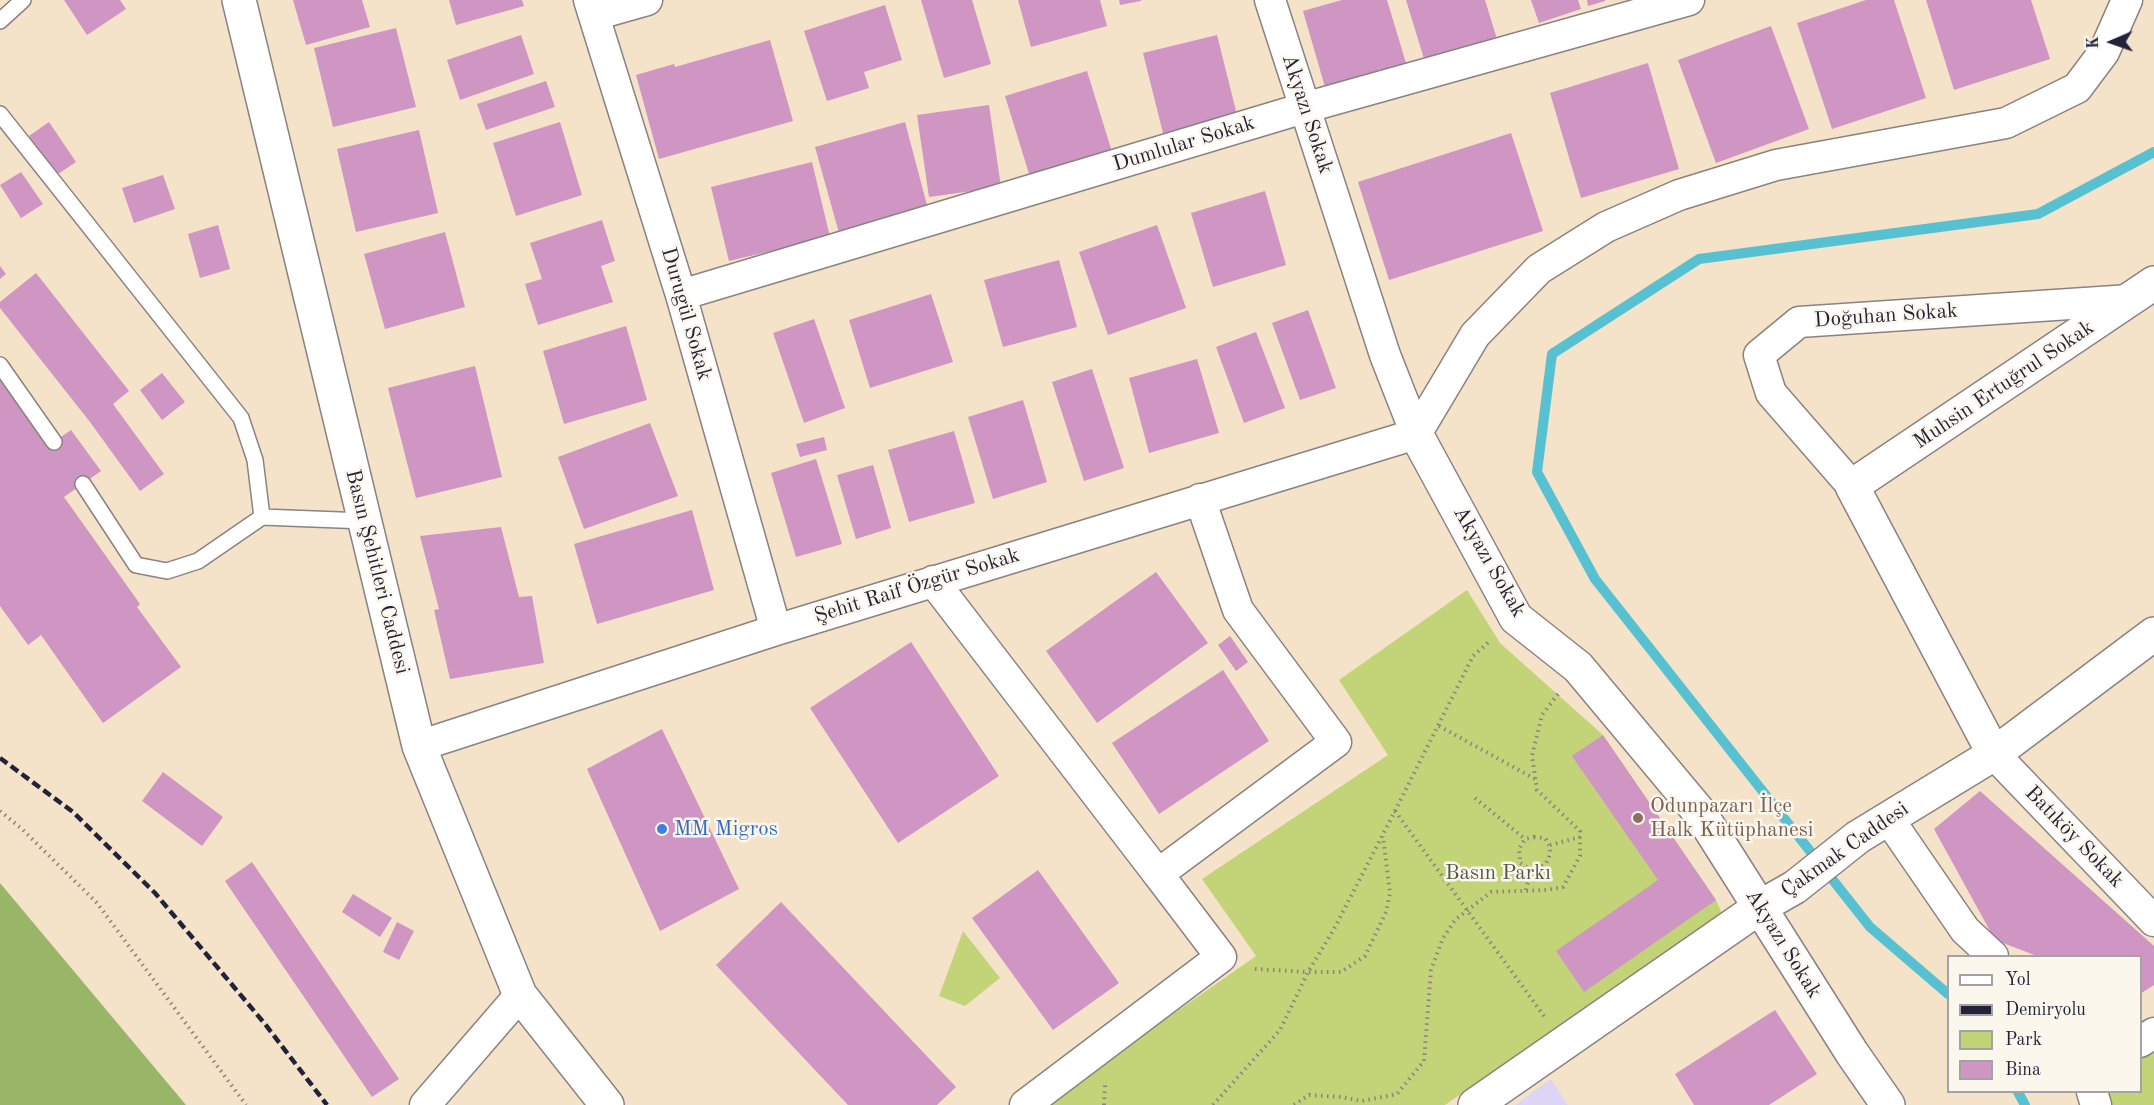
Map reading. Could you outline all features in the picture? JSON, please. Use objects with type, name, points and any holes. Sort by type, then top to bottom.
[{"type":"street","name":"Basın Şehitleri Caddesi","points":[[239,0],[419,746],[520,995],[607,1105]]},
{"type":"street","points":[[592,8],[648,0]]},
{"type":"street","name":"Akyazı Sokak","points":[[1270,0],[1385,355],[1416,434],[1516,618],[1578,667],[1700,813],[1852,1053],[1888,1105]]},
{"type":"street","name":"Dumlular Sokak","points":[[681,295],[1304,108],[1689,0]]},
{"type":"street","points":[[1416,434],[1474,335],[1539,269],[1606,227],[1679,195],[1776,165],[2006,123],[2076,88],[2104,52],[2127,0]]},
{"type":"street","name":"Durugül Sokak","points":[[592,8],[681,295],[776,630]]},
{"type":"street","name":"Muhsin Ertuğrul Sokak","points":[[1852,486],[2142,291]]},
{"type":"street","name":"Doğuhan Sokak","points":[[1994,754],[1852,486],[1771,393],[1759,355],[1799,322],[2142,291]]},
{"type":"street","name":"Şehit Raif Özgür Sokak","points":[[419,746],[776,630],[1416,434]]},
{"type":"street","points":[[1158,874],[1336,742],[1238,610],[1200,499]]},
{"type":"street","points":[[933,581],[1221,957],[1025,1105]]},
{"type":"street","name":"Çakmak Caddesi","points":[[1475,1105],[1760,907],[1795,887],[1858,837],[1994,754],[2154,634]]},
{"type":"street","name":"Batıköy Sokak","points":[[1994,754],[2154,921]]},
{"type":"street","points":[[1888,818],[1965,930],[1991,955]]},
{"type":"street","points":[[425,1105],[520,995]]},
{"type":"lane","points":[[0,21],[23,0]]},
{"type":"lane","points":[[0,114],[241,418],[255,460],[262,518]]},
{"type":"lane","points":[[0,365],[54,442]]},
{"type":"lane","points":[[83,484],[136,565],[167,571],[198,561],[262,518],[365,521]]},
{"type":"path","points":[[1214,1104],[1280,1030],[1308,972],[1334,929],[1383,835],[1473,656],[1516,618]]},
{"type":"path","points":[[1294,1105],[1309,1095],[1341,1097],[1361,1103],[1397,1094],[1424,1062],[1431,970],[1443,938],[1455,920],[1491,892],[1547,890],[1563,887],[1580,856],[1580,831],[1537,790],[1532,756],[1542,715],[1578,667]]},
{"type":"path","points":[[1439,726],[1536,779]]},
{"type":"path","points":[[1475,798],[1525,839]]},
{"type":"path","points":[[0,811],[22,829],[97,903],[246,1105]]},
{"type":"path","points":[[1395,811],[1564,1043]]},
{"type":"path","points":[[1255,969],[1341,972],[1365,956],[1386,912],[1390,892],[1383,835]]},
{"type":"path","points":[[1550,845],[1580,837]]},
{"type":"path","points":[[1545,838],[1550,845],[1550,858],[1545,865],[1531,870],[1520,863],[1519,849],[1525,839],[1545,838]]},
{"type":"path","points":[[1526,890],[1531,870]]},
{"type":"path","points":[[1214,1104],[1221,1105]]},
{"type":"shaded area","points":[[1551,1079],[1568,1105],[1515,1105]]},
{"type":"green space","name":"Basın Parkı","points":[[1467,590],[1500,643],[1603,735],[1716,900],[1723,916],[1445,1105],[1043,1105],[1256,956],[1202,879],[1388,755],[1339,680]]},
{"type":"green space","points":[[0,883],[186,1105],[0,1105]]},
{"type":"green space","points":[[963,931],[1000,978],[965,1006],[939,996]]},
{"type":"green space","points":[[2154,1033],[2154,1105],[2098,1105],[2093,1093],[2142,1093],[2142,1041]]},
{"type":"building","points":[[64,0],[120,0],[126,9],[87,35]]},
{"type":"building","points":[[293,0],[362,0],[370,27],[306,45]]},
{"type":"building","points":[[449,0],[522,0],[524,6],[456,25]]},
{"type":"building","points":[[921,0],[972,0],[991,64],[944,78]]},
{"type":"building","points":[[1018,0],[1100,0],[1107,26],[1031,47]]},
{"type":"building","points":[[1119,0],[1141,0],[1141,1],[1120,5]]},
{"type":"building","points":[[1342,0],[1387,0],[1406,63],[1325,87],[1303,11]]},
{"type":"building","points":[[1406,0],[1485,0],[1497,39],[1425,62]]},
{"type":"building","points":[[1531,0],[1578,0],[1581,9],[1539,23]]},
{"type":"building","points":[[1587,0],[1605,0],[1605,1],[1588,6]]},
{"type":"building","points":[[1866,0],[1894,0],[1926,98],[1832,129],[1797,23]]},
{"type":"building","points":[[1926,0],[2031,0],[2050,59],[1954,90]]},
{"type":"building","points":[[885,5],[902,60],[864,72],[869,88],[827,101],[804,31]]},
{"type":"building","points":[[1771,26],[1809,129],[1716,163],[1678,60]]},
{"type":"building","points":[[396,28],[416,107],[333,127],[314,48]]},
{"type":"building","points":[[521,35],[534,74],[460,100],[447,60]]},
{"type":"building","points":[[1217,35],[1238,119],[1164,137],[1143,53]]},
{"type":"building","points":[[770,40],[793,121],[659,159],[636,75],[674,64],[675,67]]},
{"type":"building","points":[[1648,63],[1679,169],[1581,198],[1550,93]]},
{"type":"building","points":[[1087,71],[1112,152],[1030,177],[1005,96]]},
{"type":"building","points":[[546,81],[555,107],[486,130],[477,104]]},
{"type":"building","points":[[989,105],[1001,187],[929,197],[917,115]]},
{"type":"building","points":[[49,122],[76,162],[55,176],[29,136]]},
{"type":"building","points":[[560,122],[582,195],[516,216],[493,143]]},
{"type":"building","points":[[905,122],[928,209],[839,233],[815,147]]},
{"type":"building","points":[[419,130],[438,213],[356,232],[337,149]]},
{"type":"building","points":[[1511,133],[1543,231],[1389,280],[1358,182]]},
{"type":"building","points":[[812,162],[830,237],[729,261],[711,187]]},
{"type":"building","points":[[21,172],[43,204],[21,218],[0,185]]},
{"type":"building","points":[[163,175],[175,209],[134,223],[122,188]]},
{"type":"building","points":[[1265,191],[1286,265],[1213,287],[1191,213]]},
{"type":"building","points":[[602,220],[615,261],[601,266],[613,302],[538,325],[525,284],[542,279],[530,243]]},
{"type":"building","points":[[218,225],[230,269],[200,278],[188,234]]},
{"type":"building","points":[[1157,225],[1186,308],[1108,335],[1079,252]]},
{"type":"building","points":[[445,232],[465,307],[385,329],[364,254]]},
{"type":"building","points":[[1059,260],[1077,327],[1003,347],[984,280]]},
{"type":"building","points":[[0,266],[6,274],[0,279]]},
{"type":"building","points":[[36,273],[129,391],[113,404],[164,474],[140,491],[90,422],[0,308],[0,302]]},
{"type":"building","points":[[931,294],[953,362],[870,388],[849,320]]},
{"type":"building","points":[[1308,310],[1336,388],[1300,400],[1272,323]]},
{"type":"building","points":[[814,319],[845,408],[804,423],[773,333]]},
{"type":"building","points":[[626,326],[647,400],[564,424],[543,351]]},
{"type":"building","points":[[1256,332],[1285,408],[1244,423],[1216,347]]},
{"type":"building","points":[[1197,359],[1219,433],[1149,453],[1129,378]]},
{"type":"building","points":[[475,366],[502,477],[416,498],[388,388]]},
{"type":"building","points":[[1092,369],[1124,468],[1084,481],[1052,382]]},
{"type":"building","points":[[162,373],[185,402],[162,420],[140,390]]},
{"type":"building","points":[[0,379],[48,446],[71,430],[101,471],[64,497],[140,604],[137,607],[181,667],[103,723],[41,635],[28,645],[0,606]]},
{"type":"building","points":[[1023,400],[1047,482],[993,499],[968,417]]},
{"type":"building","points":[[650,423],[678,496],[584,529],[558,457]]},
{"type":"building","points":[[954,431],[975,503],[909,522],[888,450]]},
{"type":"building","points":[[824,437],[827,450],[800,457],[796,444]]},
{"type":"building","points":[[816,459],[842,544],[796,557],[771,473]]},
{"type":"building","points":[[873,465],[891,528],[856,539],[837,475]]},
{"type":"building","points":[[692,510],[714,590],[597,624],[574,544]]},
{"type":"building","points":[[501,527],[519,597],[532,596],[544,663],[450,679],[434,610],[439,609],[420,536]]},
{"type":"building","points":[[1156,572],[1208,643],[1097,723],[1046,651]]},
{"type":"building","points":[[1230,636],[1248,662],[1236,671],[1218,645]]},
{"type":"building","points":[[911,642],[999,776],[898,843],[810,708]]},
{"type":"building","points":[[1223,670],[1269,741],[1159,814],[1112,743]]},
{"type":"building","name":"MM Migros","points":[[662,729],[739,889],[660,931],[587,769]]},
{"type":"building","name":"Odunpazarı İlçe Halk Kütüphanesi","points":[[1603,735],[1716,900],[1584,992],[1556,951],[1658,880],[1572,756]]},
{"type":"building","points":[[163,772],[223,817],[202,846],[142,801]]},
{"type":"building","points":[[1980,791],[2154,946],[2154,985],[2142,993],[2142,955],[2034,955],[1995,940],[1934,829]]},
{"type":"building","points":[[252,862],[399,1079],[372,1097],[225,881]]},
{"type":"building","points":[[1038,870],[1119,983],[1053,1030],[972,918]]},
{"type":"building","points":[[353,894],[392,918],[380,937],[342,912]]},
{"type":"building","points":[[781,902],[956,1087],[937,1105],[848,1105],[716,965]]},
{"type":"building","points":[[397,922],[414,931],[399,960],[383,952]]},
{"type":"building","points":[[1775,1010],[1817,1074],[1769,1105],[1694,1105],[1675,1074]]},
{"type":"waterway","points":[[1947,993],[1870,927],[1595,579],[1537,472],[1552,354],[1699,259],[2038,214],[2154,152]]},
{"type":"waterway","points":[[2019,1093],[2025,1105]]},
{"type":"railway","points":[[0,758],[73,812],[155,893],[265,1024],[327,1105]]},
{"type":"place","name":"Odunpazarı İlçe Halk Kütüphanesi","points":[[1638,818]]},
{"type":"place","name":"MM Migros","points":[[662,829]]}]
